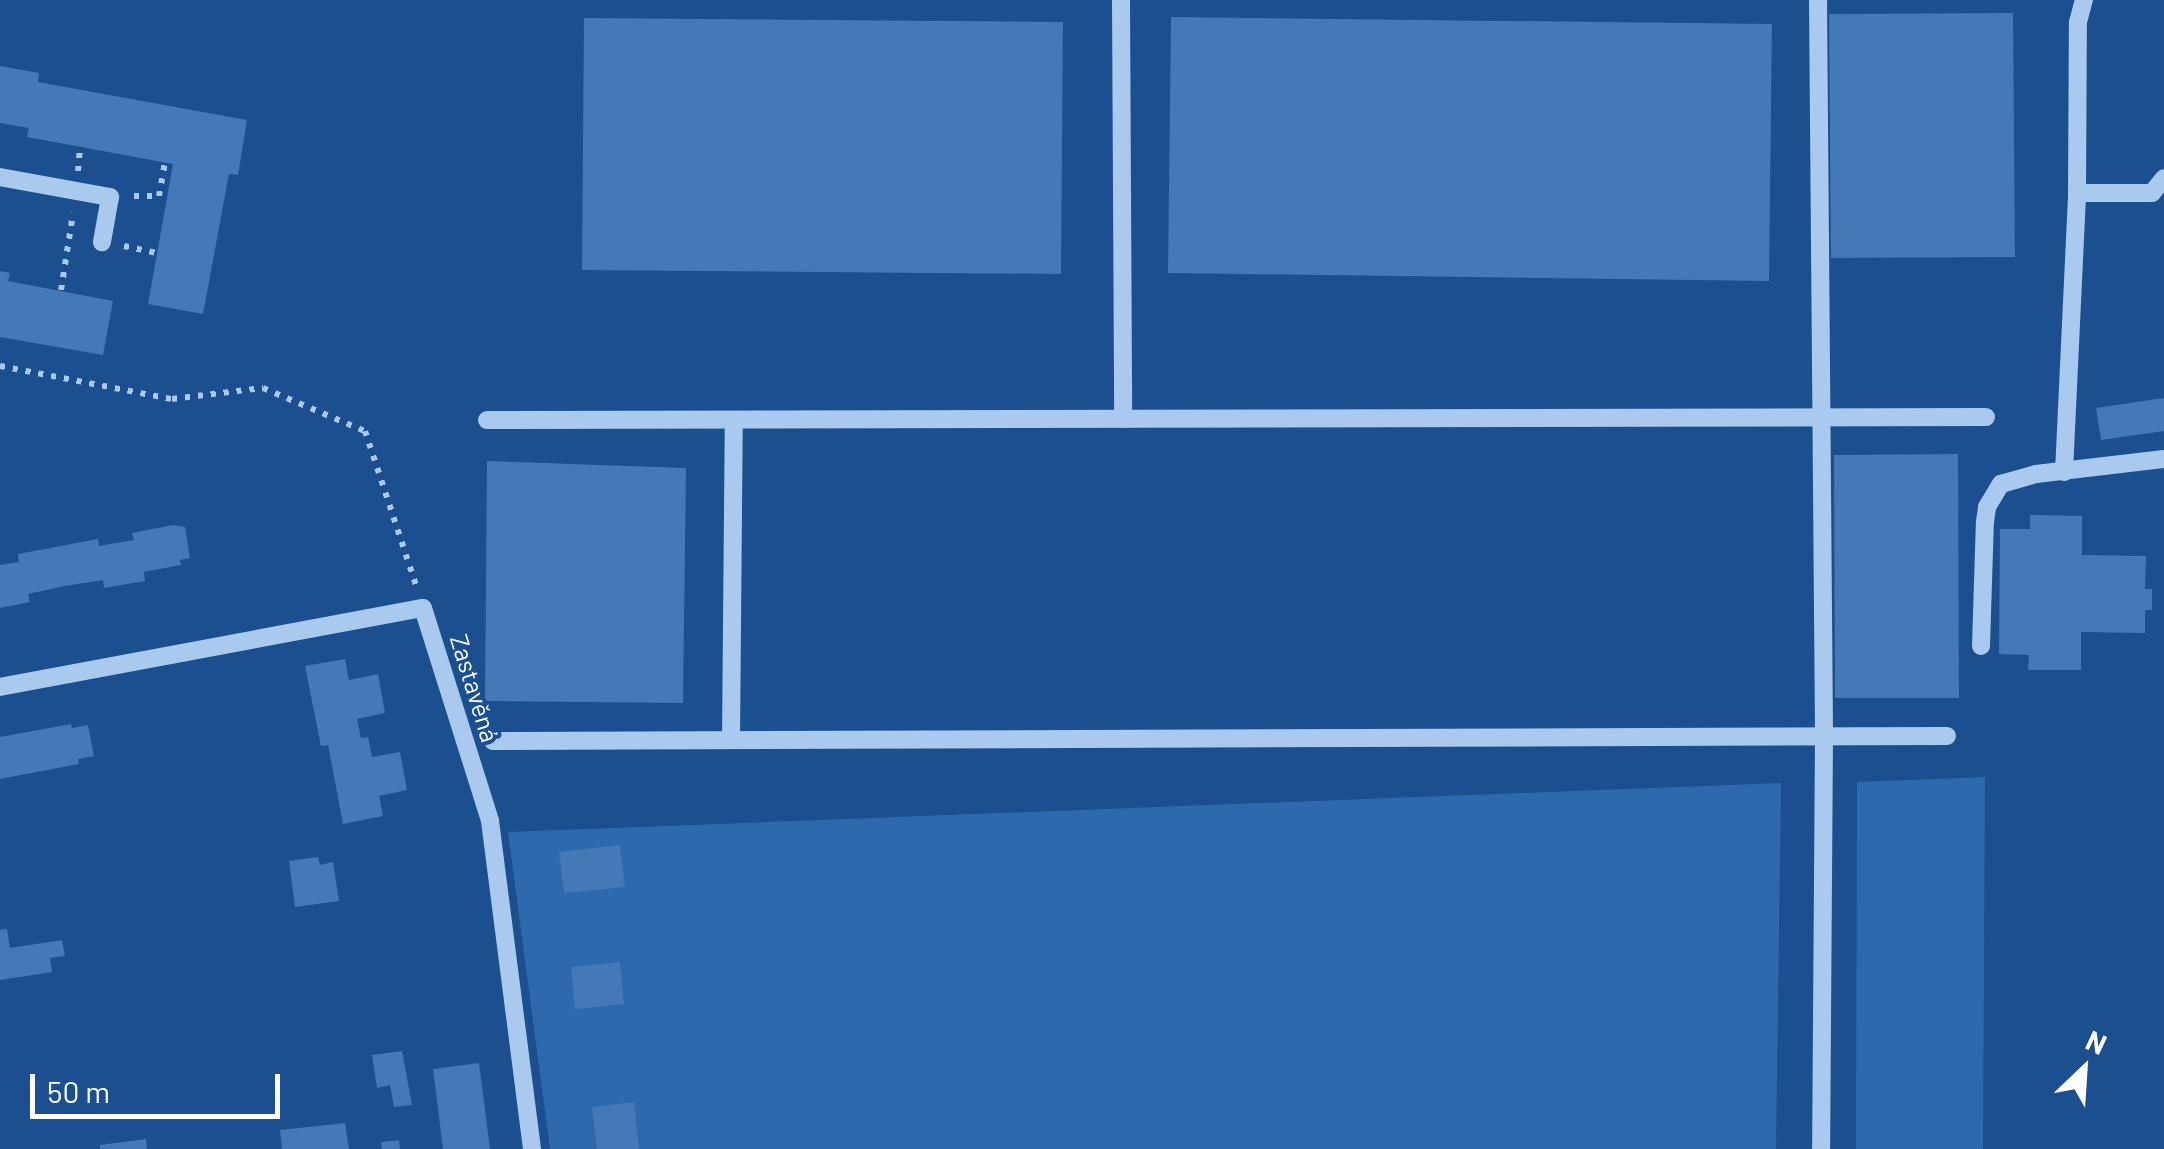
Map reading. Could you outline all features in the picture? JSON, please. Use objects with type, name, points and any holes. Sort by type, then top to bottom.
[{"type":"street","points":[[1121,0],[1123,419]]},
{"type":"street","points":[[1818,0],[1824,736],[1821,1149]]},
{"type":"street","points":[[2064,472],[2077,194],[2078,22],[2084,0]]},
{"type":"street","points":[[0,177],[110,196],[102,242]]},
{"type":"street","points":[[2077,194],[2152,194],[2164,178]]},
{"type":"street","points":[[487,420],[1986,417]]},
{"type":"street","points":[[731,740],[734,421]]},
{"type":"street","points":[[1981,646],[1985,522],[1994,492],[2014,478],[2164,459]]},
{"type":"street","points":[[0,687],[423,608]]},
{"type":"street","name":"Zastavěná","points":[[423,608],[490,822],[532,1149]]},
{"type":"street","points":[[493,741],[1948,736]]},
{"type":"path","points":[[110,196],[159,196],[165,162]]},
{"type":"path","points":[[0,366],[172,399],[263,388],[365,431],[423,608]]},
{"type":"shaded area","points":[[1985,777],[1983,1149],[1856,1149],[1857,782]]},
{"type":"shaded area","points":[[1781,783],[1776,1149],[550,1149],[508,832]]},
{"type":"building","points":[[2013,13],[2015,257],[1831,258],[1829,14]]},
{"type":"building","points":[[1171,17],[1772,24],[1769,281],[1168,273]]},
{"type":"building","points":[[584,18],[1063,22],[1061,274],[582,270]]},
{"type":"building","points":[[0,66],[39,73],[38,82],[247,120],[238,175],[229,174],[203,314],[148,304],[173,164],[27,137],[29,128],[0,123]]},
{"type":"building","points":[[0,271],[10,273],[8,281],[113,301],[103,355],[0,337]]},
{"type":"building","points":[[2164,398],[2164,431],[2101,440],[2096,408]]},
{"type":"building","points":[[1958,454],[1959,698],[1835,698],[1834,455]]},
{"type":"building","points":[[487,461],[686,468],[683,703],[485,701]]},
{"type":"building","points":[[2030,515],[2082,516],[2082,555],[2146,556],[2145,589],[2152,589],[2152,610],[2145,610],[2145,633],[2081,632],[2081,670],[2028,670],[2029,655],[1999,654],[2000,529],[2030,529]]},
{"type":"building","points":[[173,525],[185,527],[190,558],[180,560],[181,565],[144,572],[145,581],[104,588],[103,580],[65,586],[28,594],[30,602],[0,608],[0,565],[19,562],[18,554],[98,539],[99,546],[134,540],[132,533]]},
{"type":"building","points":[[345,659],[349,680],[378,674],[385,713],[357,719],[361,738],[368,737],[372,757],[400,752],[407,790],[379,796],[383,816],[343,824],[328,745],[321,746],[305,666]]},
{"type":"building","points":[[71,724],[72,728],[88,725],[94,756],[78,759],[79,764],[0,779],[0,737]]},
{"type":"building","points":[[620,845],[625,887],[564,893],[559,852]]},
{"type":"building","points":[[318,857],[320,865],[333,862],[339,901],[295,907],[289,861]]},
{"type":"building","points":[[7,929],[10,948],[62,940],[65,956],[50,958],[52,972],[0,980],[0,930]]},
{"type":"building","points":[[620,962],[624,1004],[575,1009],[571,967]]},
{"type":"building","points":[[402,1051],[412,1105],[394,1107],[390,1085],[377,1088],[372,1055]]},
{"type":"building","points":[[479,1063],[490,1149],[443,1149],[433,1069]]},
{"type":"building","points":[[634,1102],[639,1149],[597,1149],[592,1107]]},
{"type":"building","points":[[345,1123],[349,1149],[282,1149],[280,1130]]},
{"type":"building","points":[[146,1139],[147,1149],[100,1149],[100,1145]]},
{"type":"building","points":[[399,1140],[400,1149],[382,1149],[381,1142]]}]
